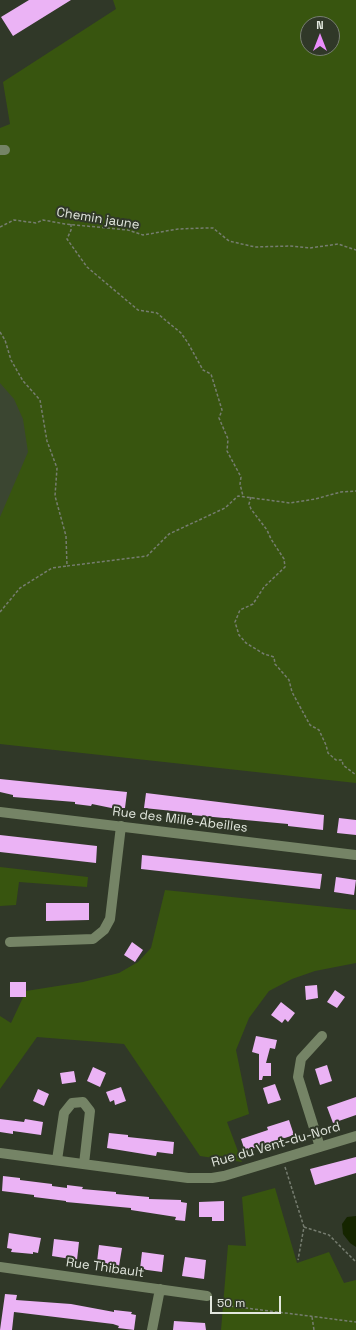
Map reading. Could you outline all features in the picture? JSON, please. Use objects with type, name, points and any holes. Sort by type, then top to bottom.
[{"type":"street","name":"Rue des Mille-Abeilles","points":[[0,812],[356,854]]},
{"type":"street","points":[[10,942],[93,939],[104,930],[110,919],[121,826]]},
{"type":"street","points":[[320,1147],[298,1077],[301,1059],[322,1036]]},
{"type":"street","points":[[57,1160],[64,1113],[72,1103],[83,1102],[90,1111],[84,1164]]},
{"type":"street","name":"Rue du Vent-du-Nord","points":[[0,1153],[200,1178],[224,1176],[356,1136]]},
{"type":"street","name":"Rue Thibault","points":[[0,1267],[207,1296]]},
{"type":"street","points":[[152,1330],[160,1289]]},
{"type":"path","name":"Chemin jaune","points":[[0,227],[14,220],[36,223],[43,220],[128,230],[143,235],[178,229],[212,228],[229,240],[255,247],[290,246],[310,248],[338,244],[356,250]]},
{"type":"path","points":[[71,224],[71,230],[67,239],[87,267],[138,310],[157,313],[164,319],[181,334],[188,343],[203,370],[211,374],[222,410],[219,418],[228,439],[227,451],[241,477],[240,484],[243,496]]},
{"type":"path","points":[[0,332],[5,340],[11,360],[20,376],[40,400],[47,441],[58,468],[55,496],[66,536],[66,566]]},
{"type":"path","points":[[0,612],[20,588],[52,568],[147,556],[169,534],[225,508],[238,496],[290,503],[315,499],[341,492],[356,491]]},
{"type":"path","points":[[251,497],[249,504],[251,509],[267,530],[271,539],[284,558],[285,567],[279,575],[264,587],[253,604],[240,610],[235,622],[239,634],[246,643],[264,654],[274,657],[276,664],[289,680],[292,692],[310,725],[319,730],[328,753],[336,760],[342,760],[343,765],[356,775]]},
{"type":"path","points":[[283,1159],[304,1227],[298,1260]]},
{"type":"path","points":[[304,1227],[328,1235],[356,1262]]},
{"type":"path","points":[[207,1296],[230,1306],[356,1322]]},
{"type":"path","points":[[312,1317],[314,1330]]},
{"type":"shaded area","points":[[0,324],[68,380],[0,548]]},
{"type":"shaded area","points":[[356,1216],[356,1247],[350,1243],[343,1234],[342,1224],[347,1217]]},
{"type":"green space","points":[[113,0],[356,0],[356,783],[0,744],[0,517],[28,452],[23,419],[14,399],[0,383],[0,128],[10,124],[3,82],[116,9]]},
{"type":"green space","points":[[0,867],[88,877],[87,887],[19,882],[16,905],[0,906]]},
{"type":"green space","points":[[165,890],[356,910],[356,963],[315,971],[292,979],[269,991],[249,1018],[236,1050],[249,1114],[227,1122],[242,1162],[200,1156],[124,1044],[37,1037],[0,1089],[0,1016],[11,1023],[26,991],[83,982],[119,973],[138,962],[151,948]]},
{"type":"green space","points":[[275,1188],[297,1263],[329,1252],[344,1283],[356,1280],[356,1330],[221,1330],[228,1245],[246,1246],[242,1197]]},
{"type":"building","points":[[29,0],[71,0],[13,36],[1,17]]},
{"type":"building","points":[[0,779],[127,792],[125,808],[121,808],[121,810],[92,804],[91,806],[75,804],[75,802],[13,797],[13,795],[0,792]]},
{"type":"building","points":[[146,793],[324,815],[323,830],[288,826],[288,824],[192,815],[192,813],[144,808]]},
{"type":"building","points":[[339,818],[356,820],[356,835],[337,833]]},
{"type":"building","points":[[0,835],[97,846],[96,863],[0,852]]},
{"type":"building","points":[[142,855],[322,874],[320,889],[141,869]]},
{"type":"building","points":[[336,877],[356,880],[354,895],[334,892]]},
{"type":"building","points":[[46,903],[89,903],[89,920],[46,921]]},
{"type":"building","points":[[132,942],[143,950],[135,962],[124,955]]},
{"type":"building","points":[[10,982],[26,982],[26,997],[10,997]]},
{"type":"building","points":[[317,985],[318,998],[306,1000],[305,986]]},
{"type":"building","points":[[335,990],[345,997],[337,1008],[327,1002]]},
{"type":"building","points":[[281,1002],[295,1013],[288,1022],[285,1019],[282,1023],[271,1015]]},
{"type":"building","points":[[256,1036],[277,1040],[275,1049],[270,1048],[266,1063],[271,1063],[271,1076],[263,1076],[262,1080],[259,1080],[259,1054],[252,1052]]},
{"type":"building","points":[[327,1065],[332,1081],[320,1085],[315,1069]]},
{"type":"building","points":[[93,1067],[106,1073],[100,1087],[87,1081]]},
{"type":"building","points":[[74,1071],[76,1082],[62,1084],[60,1073]]},
{"type":"building","points":[[275,1084],[281,1100],[268,1104],[263,1088]]},
{"type":"building","points":[[121,1087],[126,1101],[115,1105],[114,1100],[110,1102],[106,1092]]},
{"type":"building","points":[[38,1089],[49,1094],[44,1106],[33,1101]]},
{"type":"building","points":[[356,1097],[356,1115],[333,1123],[327,1107]]},
{"type":"building","points":[[0,1119],[24,1122],[25,1119],[43,1122],[41,1135],[13,1131],[13,1134],[0,1132]]},
{"type":"building","points":[[289,1120],[294,1135],[245,1151],[241,1139],[268,1130],[267,1127]]},
{"type":"building","points":[[109,1133],[128,1135],[128,1137],[174,1142],[173,1154],[157,1152],[156,1156],[107,1148]]},
{"type":"building","points":[[356,1157],[356,1173],[315,1185],[310,1169]]},
{"type":"building","points":[[3,1176],[20,1178],[20,1180],[52,1184],[52,1186],[67,1188],[67,1185],[83,1187],[82,1189],[116,1192],[116,1194],[149,1197],[149,1199],[181,1200],[181,1202],[187,1203],[185,1221],[175,1220],[176,1217],[131,1210],[131,1208],[66,1202],[34,1197],[34,1195],[2,1191]]},
{"type":"building","points":[[224,1201],[224,1221],[212,1221],[212,1217],[199,1217],[199,1202]]},
{"type":"building","points":[[9,1233],[41,1238],[38,1253],[11,1252],[12,1249],[7,1248]]},
{"type":"building","points":[[54,1239],[79,1242],[77,1260],[52,1256]]},
{"type":"building","points":[[99,1245],[122,1248],[119,1266],[97,1262]]},
{"type":"building","points":[[142,1252],[164,1255],[162,1272],[140,1269]]},
{"type":"building","points":[[185,1257],[206,1260],[204,1279],[182,1276]]},
{"type":"building","points":[[5,1294],[17,1295],[16,1300],[71,1304],[114,1312],[114,1310],[132,1312],[131,1314],[136,1315],[134,1330],[118,1328],[119,1326],[113,1324],[14,1312],[12,1330],[0,1330]]},
{"type":"building","points":[[174,1321],[205,1323],[206,1330],[173,1330]]}]
